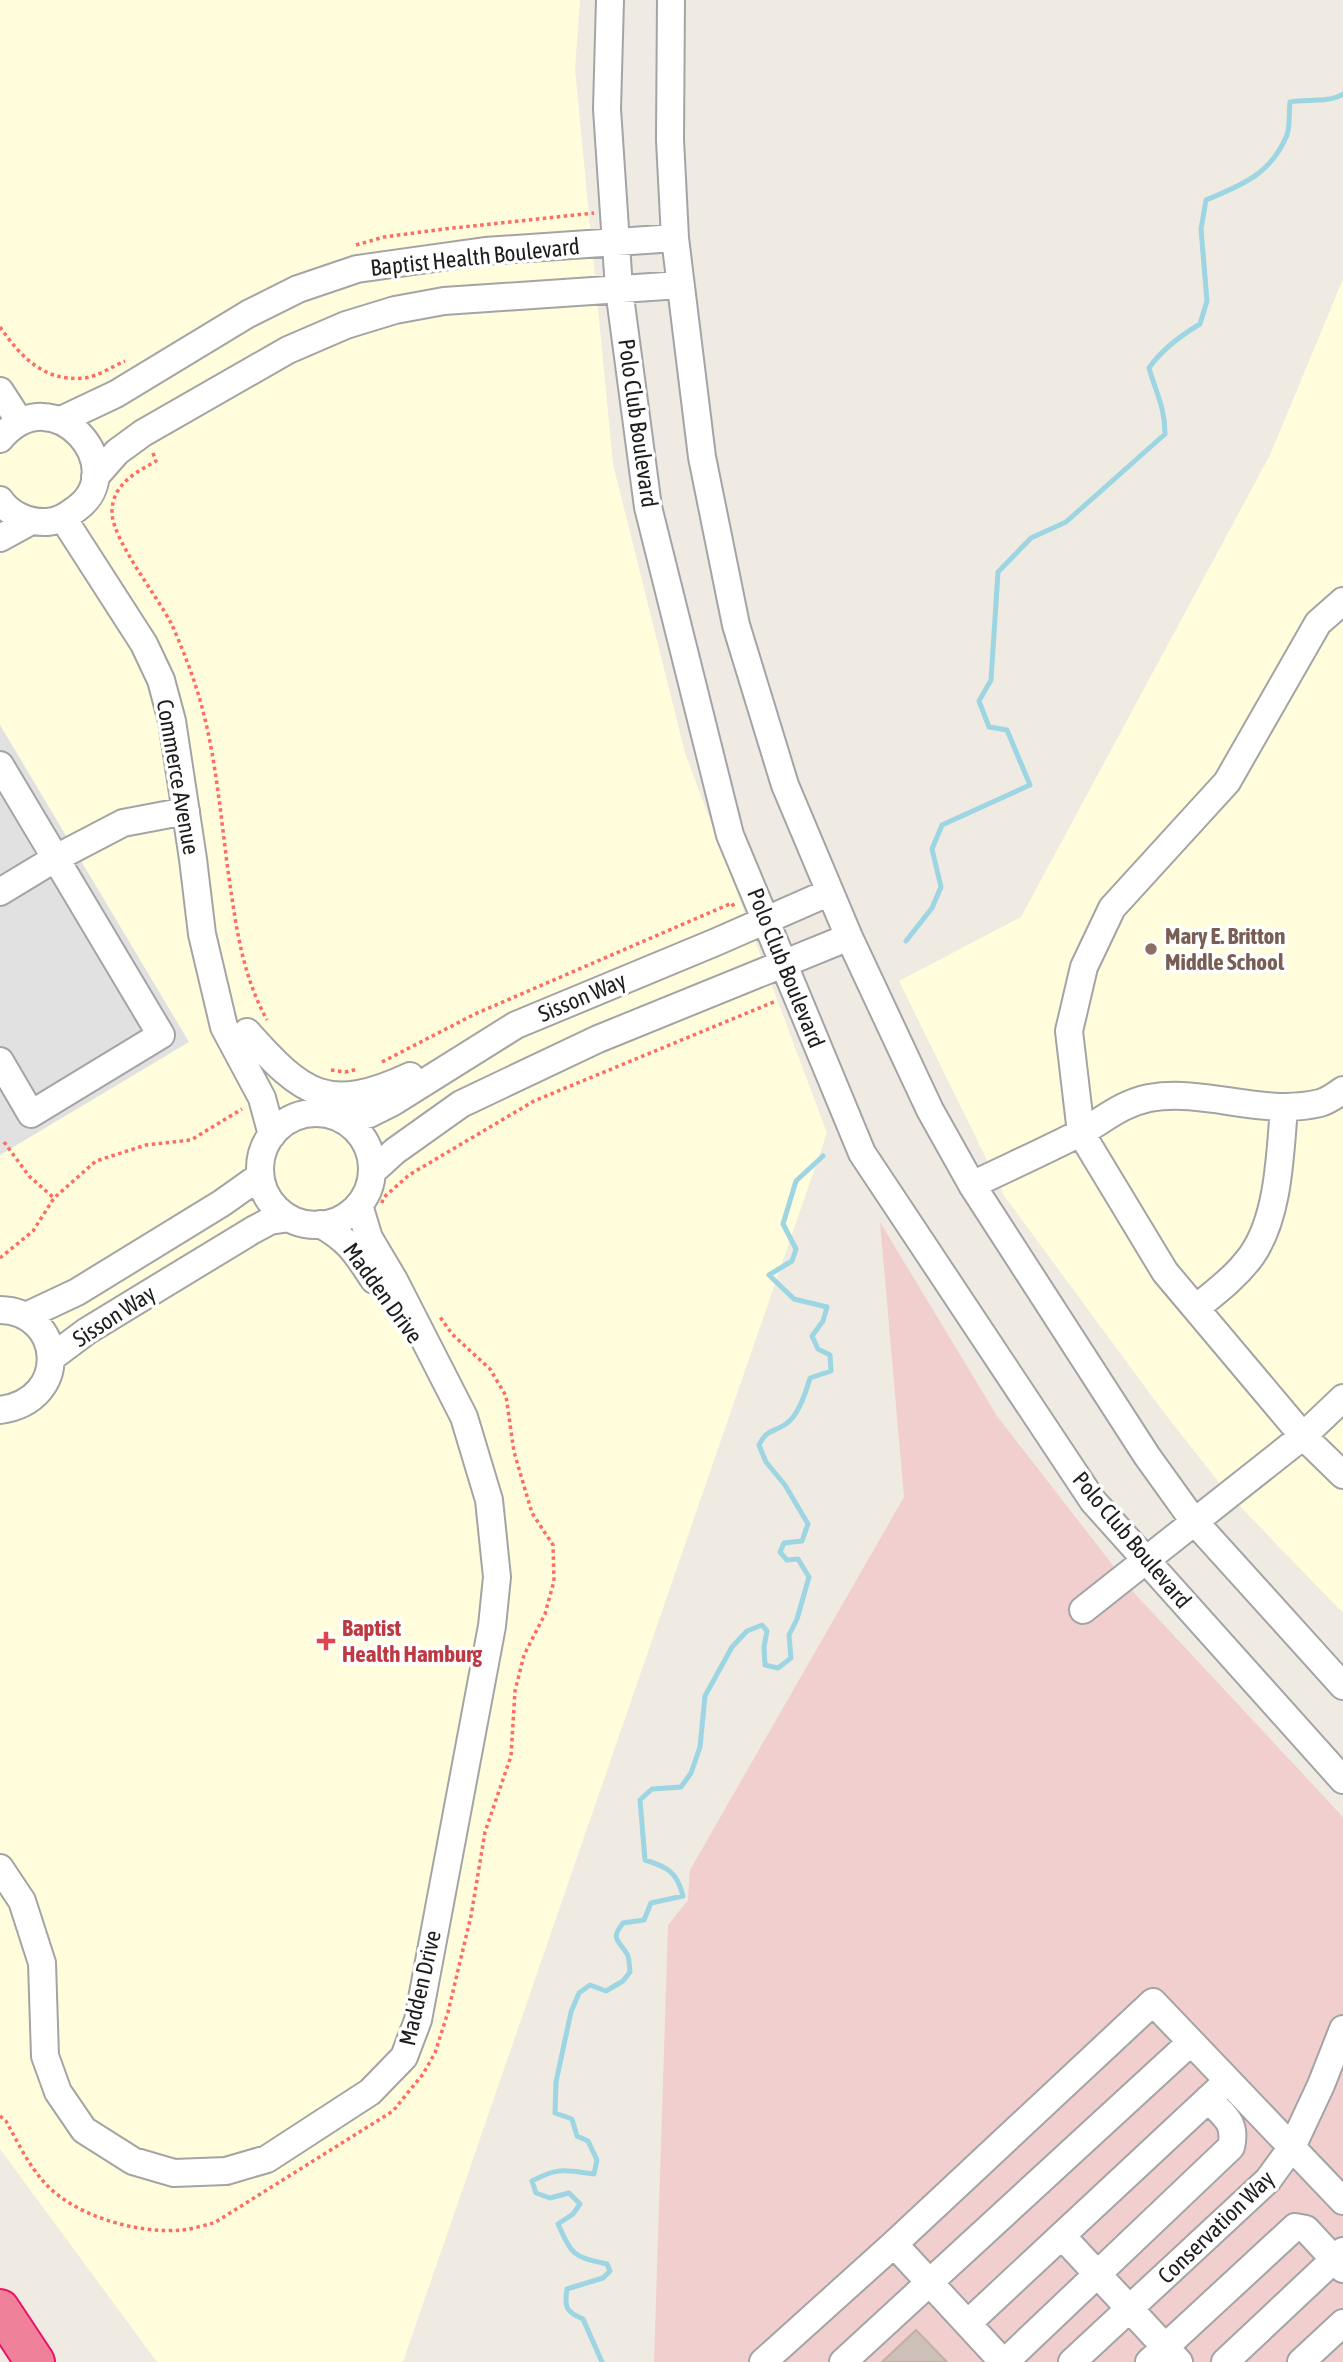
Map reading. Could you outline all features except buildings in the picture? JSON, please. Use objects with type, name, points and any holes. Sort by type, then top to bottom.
[{"type":"street","name":"Polo Club Boulevard","points":[[610,0],[607,109],[619,289],[648,507],[730,835],[755,923],[862,1153],[1093,1501],[1343,1780]]},
{"type":"street","points":[[671,0],[670,140],[675,239],[702,457],[736,625],[785,785],[849,937],[930,1110],[972,1185],[1147,1455],[1193,1520],[1343,1686]]},
{"type":"street","name":"Baptist Health Boulevard","points":[[61,420],[116,394],[247,314],[298,289],[357,269],[485,251],[675,239]]},
{"type":"street","name":"Baptist Health Boulevard","points":[[63,518],[81,505],[90,492],[95,477],[117,452],[143,433],[288,350],[346,325],[395,310],[444,300],[680,285]]},
{"type":"street","points":[[0,391],[10,430],[33,418],[61,420],[78,432],[91,449],[95,477]]},
{"type":"street","points":[[0,500],[15,515],[31,521],[44,522],[63,518]]},
{"type":"street","name":"Commerce Avenue","points":[[63,518],[144,644],[161,680],[172,721],[202,934],[224,1027],[262,1098],[272,1135]]},
{"type":"street","points":[[0,538],[31,521]]},
{"type":"street","points":[[1343,601],[1318,623],[1227,782],[1112,908],[1084,967],[1069,1031],[1081,1133],[1165,1272],[1303,1436],[1343,1475]]},
{"type":"street","points":[[0,765],[161,1035],[32,1114],[0,1061]]},
{"type":"street","points":[[0,892],[56,858],[123,823],[186,811]]},
{"type":"street","name":"Sisson Way","points":[[345,1121],[369,1114],[393,1102],[516,1025],[830,892]]},
{"type":"street","name":"Sisson Way","points":[[372,1172],[395,1151],[461,1104],[598,1038],[849,937]]},
{"type":"street","name":"Commerce Avenue","points":[[213,977],[257,1026],[279,1088],[307,1114]]},
{"type":"street","points":[[257,1026],[291,1079],[311,1089],[337,1096],[359,1095],[398,1082],[516,1025]]},
{"type":"street","points":[[972,1185],[1081,1133],[1116,1109],[1148,1098],[1181,1096],[1284,1108],[1322,1103],[1343,1090]]},
{"type":"street","points":[[1196,1308],[1235,1275],[1252,1254],[1265,1231],[1278,1174],[1284,1108]]},
{"type":"street","points":[[320,1113],[345,1121],[357,1130],[371,1157],[372,1172],[368,1189],[370,1206],[335,1222],[320,1224],[289,1218],[270,1200],[260,1176],[262,1154],[272,1135],[294,1118],[320,1113]]},
{"type":"street","name":"Sisson Way","points":[[26,1316],[77,1292],[222,1203],[260,1176]]},
{"type":"street","name":"Madden Drive","points":[[0,1868],[22,1901],[42,1963],[45,2056],[58,2092],[84,2130],[133,2161],[174,2172],[187,2172],[226,2171],[267,2159],[370,2092],[404,2057],[418,2020],[492,1626],[497,1577],[489,1500],[464,1417],[394,1280],[369,1238],[370,1206]]},
{"type":"street","name":"Sisson Way","points":[[51,1358],[87,1331],[253,1230],[270,1221],[289,1218]]},
{"type":"street","name":"Madden Drive","points":[[320,1224],[340,1235],[353,1248],[378,1287],[439,1369]]},
{"type":"street","points":[[0,1310],[10,1310],[26,1316],[38,1327],[47,1341],[51,1358],[49,1374],[42,1388],[31,1400],[0,1410]]},
{"type":"street","points":[[1083,1609],[1303,1436],[1343,1398]]},
{"type":"street","points":[[763,2362],[1153,2003],[1343,2201]]},
{"type":"street","name":"Conservation Way","points":[[1072,2362],[1268,2180],[1292,2147],[1337,2064],[1343,2029]]},
{"type":"street","points":[[843,2362],[1191,2042]]},
{"type":"street","points":[[968,2323],[1228,2080]]},
{"type":"street","points":[[894,2244],[1004,2362],[1231,2147],[1234,2133],[1230,2122],[1208,2099]]},
{"type":"street","points":[[1062,2236],[1130,2309],[1164,2357],[1295,2227],[1306,2229],[1340,2260],[1225,2362]]},
{"type":"street","points":[[1301,2362],[1343,2323]]},
{"type":"path","points":[[100,372],[116,394]]},
{"type":"path","points":[[143,433],[156,461],[131,475],[117,490],[112,512],[116,531],[172,626],[197,688],[209,735],[238,939],[257,1026]]},
{"type":"path","points":[[374,1066],[508,999],[732,903],[755,923]]},
{"type":"path","points":[[370,1206],[409,1175],[534,1101],[780,1000],[775,968]]},
{"type":"path","points":[[327,1069],[345,1072],[365,1068]]},
{"type":"path","points":[[0,1258],[33,1230],[54,1198],[96,1161],[146,1145],[191,1140],[250,1105]]},
{"type":"path","points":[[4,1142],[29,1176],[54,1198]]},
{"type":"path","points":[[0,2116],[6,2121],[42,2180],[63,2201],[96,2217],[142,2228],[183,2230],[214,2222],[393,2111],[436,2053],[471,1916],[485,1832],[511,1756],[515,1691],[524,1655],[545,1614],[554,1581],[553,1545],[532,1513],[514,1452],[506,1396],[490,1369],[452,1334],[438,1314]]},
{"type":"shaded area","name":"Baptist Health Hamburg","points":[[0,0],[580,0],[575,69],[613,464],[685,753],[827,1133],[403,2362],[157,2362],[0,2149]]},
{"type":"shaded area","name":"Mary E. Britton Middle School","points":[[1343,279],[1343,1613],[1228,1494],[1162,1410],[1005,1197],[899,981],[1021,917],[1270,455]]},
{"type":"shaded area","points":[[0,725],[189,1042],[0,1155]]},
{"type":"shaded area","points":[[880,1222],[997,1416],[1136,1595],[1343,1817],[1343,2362],[654,2362],[668,1925],[688,1900],[690,1870],[904,1497]]},
{"type":"waterway","points":[[906,941],[932,908],[941,887],[932,849],[942,825],[1030,785],[1007,730],[989,727],[979,701],[991,680],[998,572],[1031,538],[1066,522],[1165,434],[1162,408],[1149,368],[1172,343],[1200,324],[1207,301],[1201,229],[1206,200],[1243,183],[1273,160],[1287,135],[1290,102],[1324,100],[1343,94]]},
{"type":"waterway","points":[[602,2362],[583,2319],[573,2314],[566,2305],[566,2295],[567,2289],[603,2278],[610,2271],[607,2264],[575,2253],[558,2224],[573,2214],[580,2204],[569,2193],[550,2198],[536,2193],[532,2181],[557,2171],[594,2174],[597,2160],[588,2141],[577,2136],[572,2119],[555,2113],[556,2082],[571,2012],[579,1993],[590,1985],[606,1991],[623,1981],[630,1972],[628,1956],[616,1936],[623,1923],[644,1920],[651,1903],[683,1896],[678,1881],[670,1872],[645,1860],[640,1800],[652,1789],[681,1787],[691,1773],[700,1747],[705,1696],[732,1647],[747,1631],[762,1625],[767,1631],[765,1665],[778,1668],[791,1658],[789,1635],[797,1619],[809,1577],[798,1559],[787,1560],[780,1552],[784,1543],[802,1541],[808,1524],[785,1485],[766,1462],[759,1445],[767,1434],[786,1424],[798,1410],[810,1378],[831,1371],[830,1355],[818,1349],[812,1336],[823,1321],[827,1307],[794,1299],[769,1275],[792,1261],[796,1249],[783,1224],[796,1181],[823,1156]]},
{"type":"place","name":"Mary E. Britton Middle School","points":[[1151,949]]},
{"type":"place","name":"Baptist Health Hamburg","points":[[326,1641]]}]
